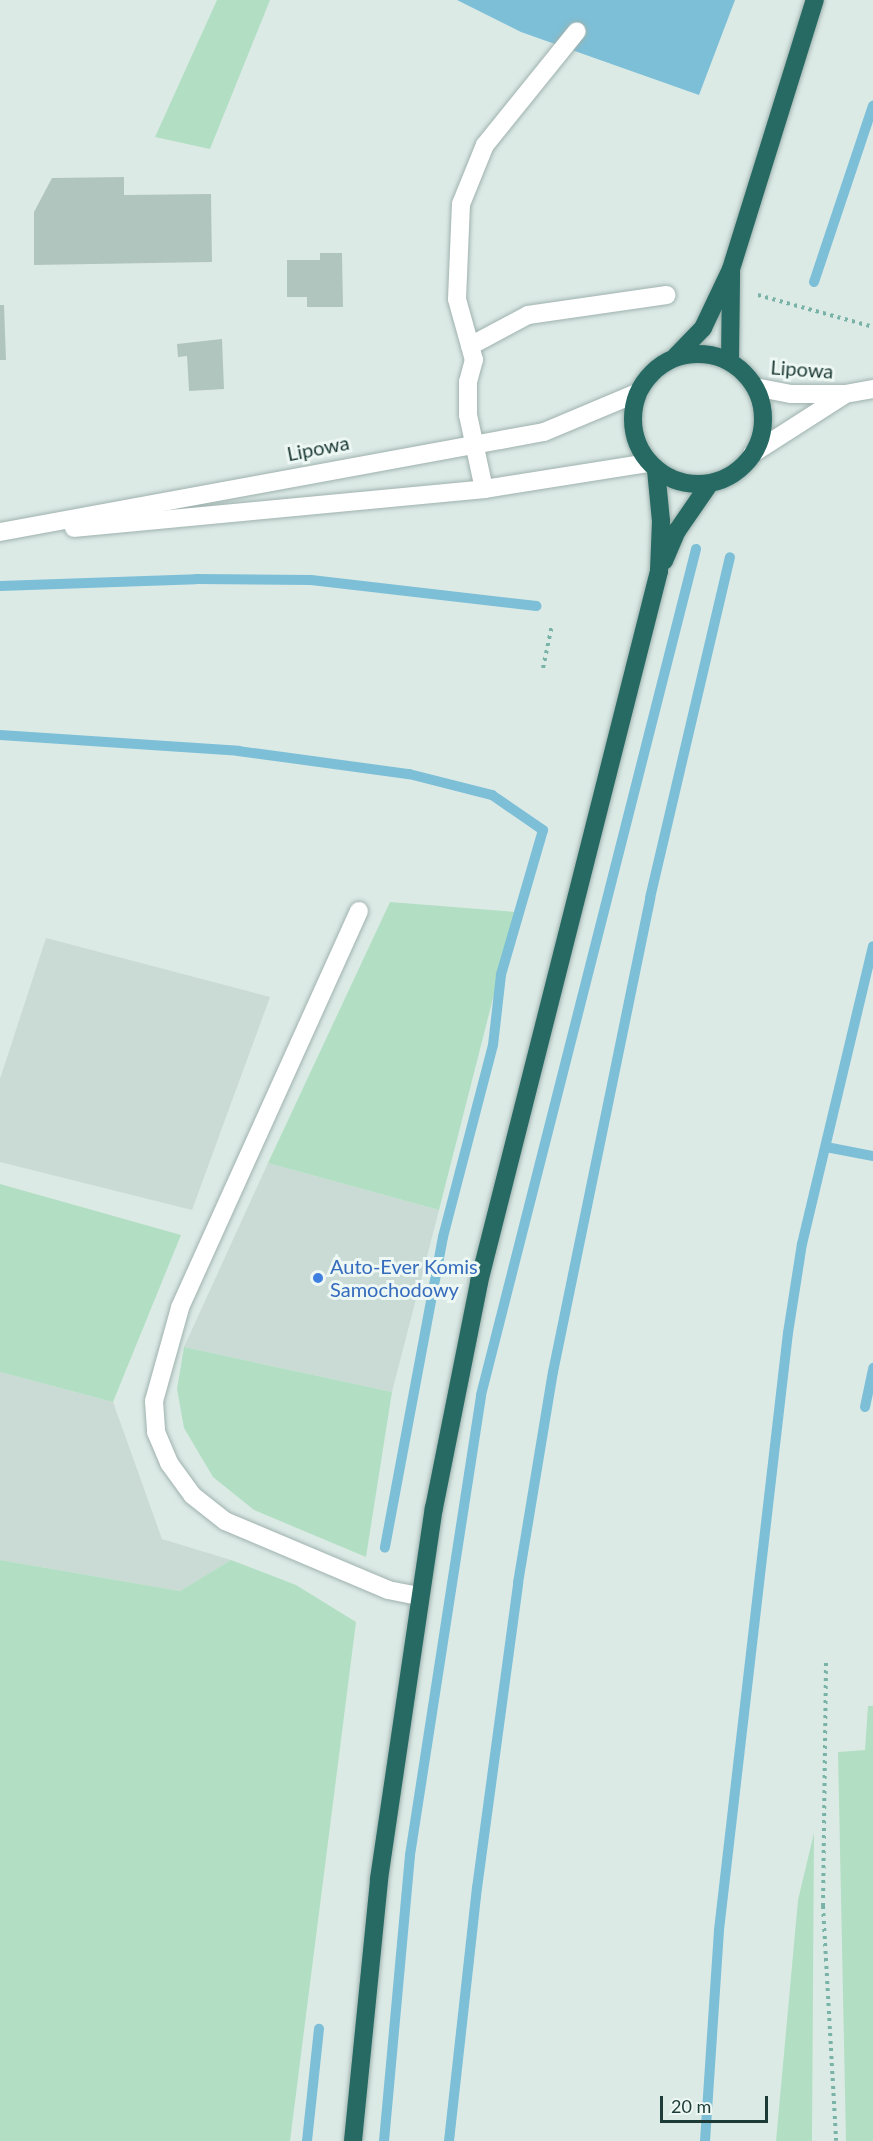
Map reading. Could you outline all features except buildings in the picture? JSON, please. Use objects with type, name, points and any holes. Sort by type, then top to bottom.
[{"type":"highway","points":[[676,356],[712,353],[730,361],[731,269],[815,0]]},
{"type":"highway","name":"Lipowa","points":[[652,466],[633,429],[639,392],[654,371],[676,356],[703,328],[731,269]]},
{"type":"highway","name":"Lipowa","points":[[708,486],[738,470],[752,454],[762,414],[755,387],[730,361]]},
{"type":"highway","points":[[353,2141],[379,1879],[420,1596],[479,1282],[659,571],[677,531],[708,486],[678,483],[652,466]]},
{"type":"highway","points":[[652,466],[661,521],[659,571]]},
{"type":"main road","points":[[484,489],[468,415],[468,382],[474,360],[457,299],[461,204],[485,145],[577,31]]},
{"type":"main road","points":[[470,346],[528,315],[667,295]]},
{"type":"main road","name":"Lipowa","points":[[755,387],[791,394],[846,394],[873,389]]},
{"type":"main road","name":"Lipowa","points":[[0,532],[473,443],[544,432],[639,392]]},
{"type":"main road","name":"Lipowa","points":[[752,454],[846,394]]},
{"type":"main road","name":"Lipowa","points":[[0,532],[152,522],[484,489],[652,466]]},
{"type":"main road","points":[[359,910],[180,1308],[154,1401],[156,1432],[169,1463],[192,1495],[225,1521],[388,1590],[420,1596]]},
{"type":"path","points":[[731,289],[873,327]]},
{"type":"path","points":[[543,668],[552,625]]},
{"type":"path","points":[[826,1663],[823,1906],[836,2141]]},
{"type":"shaded area","points":[[46,938],[270,997],[192,1210],[0,1162],[0,1079]]},
{"type":"shaded area","name":"Auto-Ever Komis Samochodowy","points":[[268,1163],[439,1210],[392,1392],[184,1347]]},
{"type":"shaded area","points":[[0,1372],[113,1402],[162,1539],[231,1560],[180,1591],[0,1560]]},
{"type":"green space","points":[[217,0],[270,0],[210,149],[155,137]]},
{"type":"green space","points":[[390,902],[515,912],[439,1210],[268,1163]]},
{"type":"green space","points":[[0,1184],[181,1235],[113,1402],[0,1372]]},
{"type":"green space","points":[[184,1347],[392,1392],[366,1557],[254,1510],[213,1477],[184,1428],[177,1389]]},
{"type":"green space","points":[[0,1560],[180,1591],[231,1560],[296,1585],[356,1622],[290,2141],[0,2141]]},
{"type":"green space","points":[[868,1706],[873,1706],[873,2141],[846,2141],[838,1752],[865,1750]]},
{"type":"green space","points":[[814,1833],[812,2141],[776,2141],[798,1900]]},
{"type":"water","points":[[457,0],[735,0],[699,95],[521,32]]},
{"type":"waterway","points":[[814,282],[873,106]]},
{"type":"waterway","points":[[384,2141],[410,1855],[481,1395],[696,549]]},
{"type":"waterway","points":[[449,2141],[477,1888],[518,1583],[553,1372],[650,898],[730,557]]},
{"type":"waterway","points":[[0,586],[196,579],[311,580],[537,606]]},
{"type":"waterway","points":[[0,735],[238,751],[409,774],[492,795],[543,830],[501,975],[493,1045],[443,1237],[385,1548]]},
{"type":"waterway","points":[[705,2141],[719,1930],[788,1333],[802,1244],[873,946]]},
{"type":"waterway","points":[[826,1147],[873,1156]]},
{"type":"waterway","points":[[865,1407],[873,1368]]},
{"type":"waterway","points":[[307,2141],[319,2029]]},
{"type":"place","name":"Auto-Ever Komis Samochodowy","points":[[318,1278]]}]
